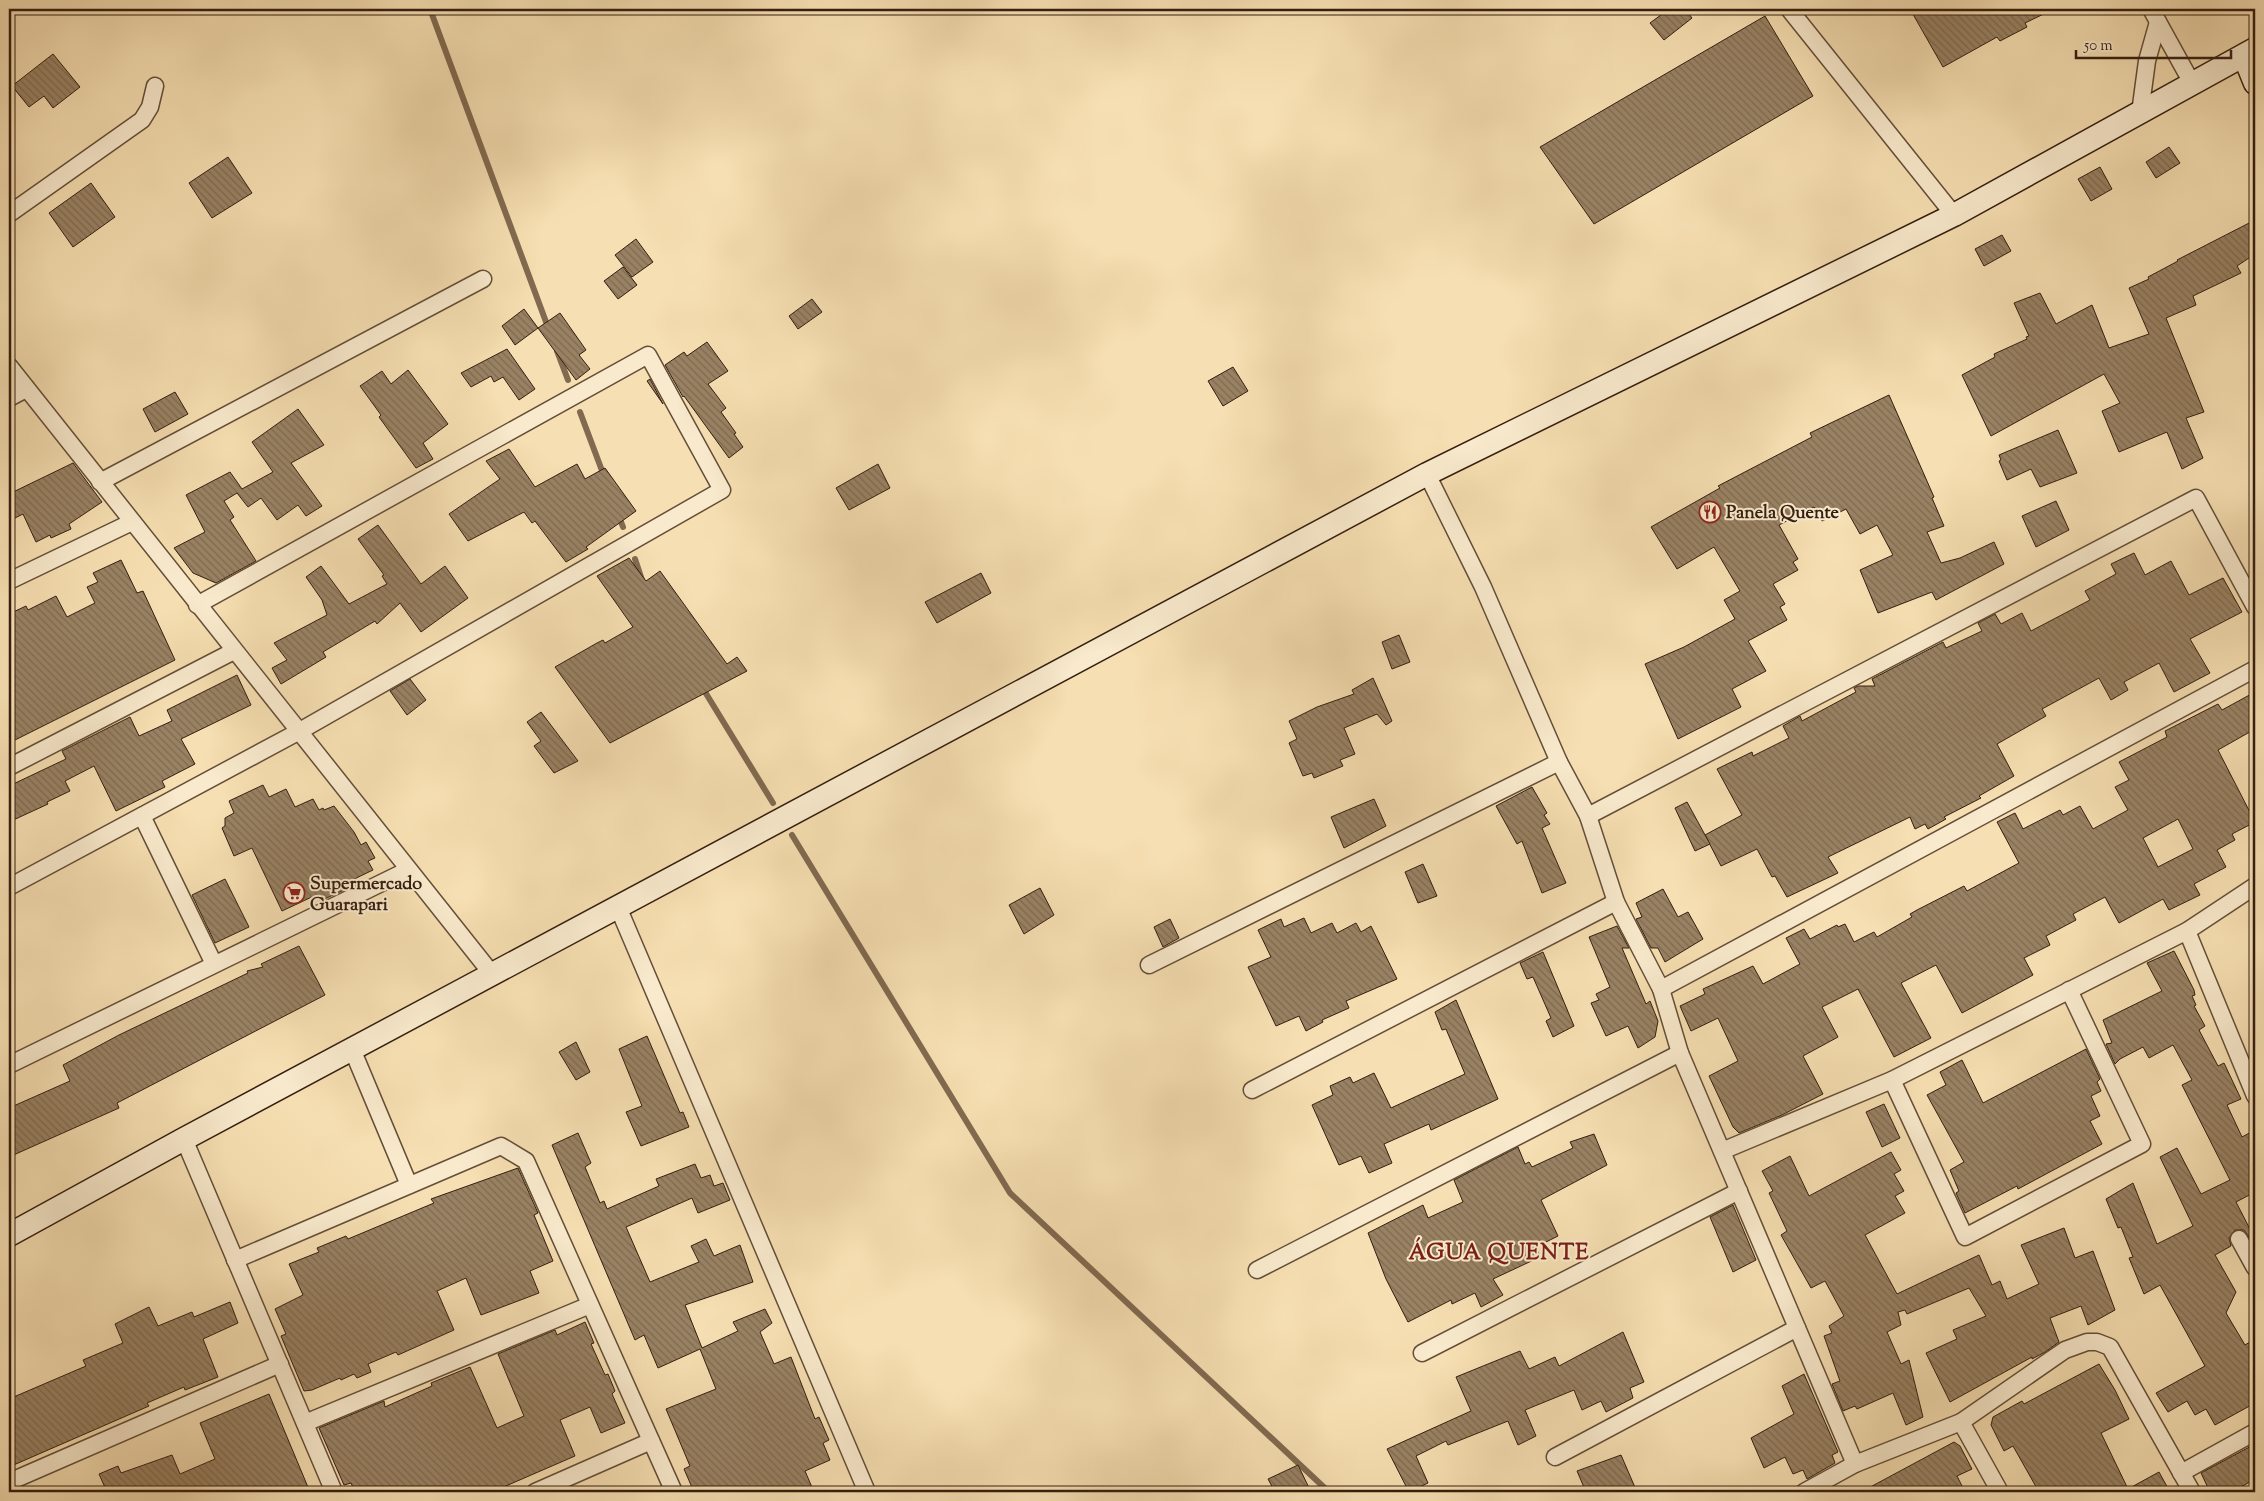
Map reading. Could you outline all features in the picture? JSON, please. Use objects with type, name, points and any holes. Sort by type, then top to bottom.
[{"type":"main road","points":[[9,1235],[184,1139],[1427,474],[1954,215],[2250,52],[2255,83]]},
{"type":"street","points":[[1798,11],[1954,215]]},
{"type":"street","points":[[2154,15],[2193,85]]},
{"type":"street","points":[[2140,113],[2154,15]]},
{"type":"street","points":[[9,214],[142,120],[150,107],[155,86]]},
{"type":"street","points":[[100,482],[483,279]]},
{"type":"street","points":[[9,888],[298,732],[722,490],[648,355],[197,604]]},
{"type":"street","points":[[9,366],[492,974]]},
{"type":"street","points":[[9,398],[26,389]]},
{"type":"street","points":[[1427,474],[1483,587],[1559,762],[1588,816],[1616,902],[1660,989],[1680,1053],[1855,1464]]},
{"type":"street","points":[[1588,816],[2196,498],[2255,606]]},
{"type":"street","points":[[9,581],[132,522]]},
{"type":"street","points":[[9,767],[234,651]]},
{"type":"street","points":[[1660,989],[2255,669]]},
{"type":"street","points":[[1149,965],[1559,762]]},
{"type":"street","points":[[142,816],[214,964]]},
{"type":"street","points":[[9,1065],[408,870]]},
{"type":"street","points":[[1722,1151],[1892,1080],[2187,931],[2255,886]]},
{"type":"street","points":[[1252,1090],[1616,902]]},
{"type":"street","points":[[618,907],[867,1492]]},
{"type":"street","points":[[2187,931],[2255,1096]]},
{"type":"street","points":[[1892,1080],[1965,1237],[2142,1144],[2069,990]]},
{"type":"street","points":[[352,1049],[409,1185]]},
{"type":"street","points":[[1257,1270],[1680,1053]]},
{"type":"street","points":[[184,1139],[334,1492]]},
{"type":"street","points":[[236,1260],[501,1146],[526,1161],[674,1492]]},
{"type":"street","points":[[1422,1353],[1739,1191]]},
{"type":"street","points":[[2239,1240],[2255,1268]]},
{"type":"street","points":[[305,1423],[590,1305]]},
{"type":"street","points":[[1555,1457],[1797,1328]]},
{"type":"street","points":[[1804,1492],[1824,1487],[1855,1464],[1961,1422],[2065,1350],[2087,1342],[2097,1342],[2110,1347],[2192,1492]]},
{"type":"street","points":[[9,1482],[280,1364]]},
{"type":"street","points":[[1961,1422],[2000,1492]]},
{"type":"street","points":[[2181,1473],[2255,1432]]},
{"type":"street","points":[[536,1492],[651,1441]]},
{"type":"building","points":[[1669,9],[1685,9],[1692,18],[1664,40],[1650,23]]},
{"type":"building","points":[[1910,9],[2054,9],[2025,23],[2027,27],[2000,41],[1997,37],[1943,67]]},
{"type":"building","points":[[1765,16],[1813,96],[1594,224],[1540,147]]},
{"type":"building","points":[[53,54],[80,87],[53,108],[44,96],[29,107],[12,86]]},
{"type":"building","points":[[2169,147],[2180,163],[2156,178],[2146,162]]},
{"type":"building","points":[[228,157],[252,193],[212,218],[189,183]]},
{"type":"building","points":[[2100,167],[2112,189],[2091,201],[2078,179]]},
{"type":"building","points":[[91,183],[115,217],[73,247],[49,213]]},
{"type":"building","points":[[2255,220],[2255,254],[2237,266],[2241,273],[2193,296],[2196,305],[2166,318],[2204,412],[2186,418],[2203,458],[2182,469],[2167,432],[2119,452],[2102,411],[2120,403],[2104,374],[1991,436],[1962,375],[1995,357],[1994,354],[2027,339],[2026,337],[2029,336],[2014,303],[2040,293],[2056,324],[2092,305],[2109,348],[2149,334],[2129,288],[2149,279],[2148,277],[2177,260]]},
{"type":"building","points":[[2002,235],[2011,251],[1984,266],[1975,249]]},
{"type":"building","points":[[636,239],[653,262],[632,277],[615,255]]},
{"type":"building","points":[[623,267],[637,285],[618,299],[604,281]]},
{"type":"building","points":[[812,299],[822,312],[798,329],[789,316]]},
{"type":"building","points":[[524,309],[538,328],[515,345],[502,326]]},
{"type":"building","points":[[560,313],[586,350],[579,355],[590,369],[576,380],[538,328]]},
{"type":"building","points":[[707,342],[728,371],[708,384],[726,408],[721,412],[736,433],[734,434],[743,447],[729,458],[683,397],[665,365],[684,352],[687,356]]},
{"type":"building","points":[[507,349],[535,389],[519,400],[503,377],[494,382],[491,376],[471,387],[461,373]]},
{"type":"building","points":[[1233,367],[1248,391],[1223,406],[1208,381]]},
{"type":"building","points":[[408,370],[448,424],[423,443],[433,459],[416,468],[379,417],[381,415],[360,386],[382,371],[391,384]]},
{"type":"building","points":[[650,379],[663,404],[647,381]]},
{"type":"building","points":[[175,392],[188,414],[155,432],[143,409]]},
{"type":"building","points":[[1889,395],[1934,497],[1932,498],[1944,526],[1927,532],[1941,563],[1960,558],[1994,542],[2004,564],[1936,600],[1932,592],[1878,613],[1860,570],[1893,555],[1877,525],[1860,534],[1846,509],[1822,521],[1814,507],[1779,525],[1798,559],[1793,562],[1798,570],[1773,584],[1785,604],[1780,607],[1787,620],[1748,641],[1766,671],[1732,689],[1741,707],[1678,739],[1645,664],[1684,647],[1735,619],[1724,600],[1740,591],[1714,547],[1677,569],[1651,527],[1720,488],[1718,486],[1812,437],[1810,433]]},
{"type":"building","points":[[298,409],[324,445],[291,463],[322,506],[306,516],[298,505],[277,520],[261,498],[248,507],[237,493],[224,501],[234,517],[230,520],[256,561],[216,583],[193,573],[174,548],[205,532],[186,495],[230,472],[242,489],[273,472],[252,442]]},
{"type":"building","points":[[2058,430],[2077,473],[2040,487],[2031,469],[2007,480],[1999,461],[2001,460],[1999,455]]},
{"type":"building","points":[[509,449],[535,487],[577,464],[585,479],[605,468],[636,511],[586,547],[588,549],[566,562],[535,521],[532,523],[524,512],[468,541],[449,514],[500,479],[486,461]]},
{"type":"building","points":[[73,463],[102,502],[69,524],[71,529],[51,538],[50,535],[36,542],[23,514],[9,521],[9,494]]},
{"type":"building","points":[[878,464],[890,488],[849,510],[836,488]]},
{"type":"building","points":[[2056,501],[2069,530],[2036,547],[2022,516]]},
{"type":"building","points":[[378,525],[421,584],[445,566],[468,598],[421,632],[400,603],[377,624],[375,621],[323,652],[326,657],[281,684],[272,668],[287,660],[274,643],[327,615],[322,600],[306,577],[321,566],[349,604],[387,584],[382,576],[384,575],[358,539]]},
{"type":"building","points":[[2134,553],[2145,575],[2171,561],[2189,595],[2223,578],[2242,612],[2190,639],[2210,673],[2174,692],[2159,663],[2124,682],[2128,690],[2111,700],[2099,678],[2042,709],[2046,716],[1997,744],[2014,776],[1979,796],[1981,798],[1944,817],[1946,819],[1928,829],[1925,824],[1915,829],[1910,817],[1828,857],[1838,873],[1787,897],[1775,876],[1772,877],[1757,849],[1721,866],[1705,835],[1742,815],[1717,769],[1752,752],[1753,756],[1789,738],[1783,726],[1800,716],[1802,721],[1856,692],[1854,688],[1858,686],[1875,686],[1872,679],[1943,642],[1946,648],[1982,631],[1978,623],[1995,614],[2001,624],[2022,613],[2031,631],[2090,600],[2085,591],[2116,574],[2111,564]]},
{"type":"building","points":[[629,558],[646,581],[660,571],[727,664],[737,657],[747,671],[610,743],[555,667],[597,643],[603,640],[605,643],[633,627],[597,576]]},
{"type":"building","points":[[121,560],[137,593],[143,591],[175,660],[9,743],[9,614],[26,606],[28,610],[56,596],[67,617],[95,603],[87,587],[98,582],[93,573]]},
{"type":"building","points":[[981,573],[991,593],[937,623],[925,602]]},
{"type":"building","points":[[1399,635],[1410,662],[1392,669],[1382,642]]},
{"type":"building","points":[[237,675],[251,705],[181,739],[195,764],[162,781],[165,787],[116,811],[94,766],[65,781],[70,791],[47,802],[48,804],[9,822],[9,786],[66,759],[62,751],[130,717],[139,736],[172,721],[167,710]]},
{"type":"building","points":[[1373,678],[1392,721],[1386,725],[1377,714],[1344,728],[1355,754],[1340,760],[1343,766],[1314,778],[1312,773],[1303,776],[1289,743],[1297,739],[1289,721],[1317,707],[1354,694],[1352,690]]},
{"type":"building","points":[[410,679],[426,700],[407,715],[390,691]]},
{"type":"building","points":[[2255,692],[2255,729],[2218,750],[2255,822],[2232,834],[2235,840],[2217,850],[2226,867],[2194,884],[2200,895],[2169,910],[2163,899],[2119,923],[2105,897],[2073,914],[2076,920],[2046,936],[2050,945],[2024,958],[2033,975],[1962,1013],[1936,965],[1901,983],[1931,1038],[1894,1057],[1858,989],[1822,1007],[1838,1037],[1803,1056],[1823,1094],[1782,1115],[1739,1133],[1733,1127],[1709,1076],[1738,1061],[1718,1018],[1691,1031],[1680,1006],[1705,994],[1703,989],[1753,966],[1763,984],[1800,964],[1786,938],[1804,929],[1810,939],[1837,925],[1838,927],[1845,924],[1854,942],[1874,932],[1877,937],[1912,917],[1910,914],[1917,910],[1964,886],[1967,891],[2019,863],[1997,822],[2015,813],[2023,829],[2060,810],[2063,815],[2080,806],[2093,829],[2128,810],[2115,787],[2129,780],[2119,762],[2167,737],[2165,731],[2218,704],[2222,710]],"holes":[[[2178,819],[2193,849],[2158,867],[2143,838]]]},
{"type":"building","points":[[541,712],[578,761],[554,773],[534,746],[541,741],[527,722]]},
{"type":"building","points":[[263,785],[269,797],[286,789],[295,807],[313,799],[319,810],[334,806],[354,832],[361,845],[366,842],[375,858],[368,861],[373,870],[350,881],[353,886],[320,901],[316,895],[282,911],[252,848],[234,856],[222,828],[225,826],[225,818],[234,813],[229,801]]},
{"type":"building","points":[[1532,787],[1547,813],[1544,815],[1550,824],[1542,828],[1566,883],[1542,893],[1522,841],[1517,844],[1496,806]]},
{"type":"building","points":[[1374,799],[1386,826],[1344,848],[1331,817]]},
{"type":"building","points":[[1687,802],[1710,844],[1695,851],[1675,808]]},
{"type":"building","points":[[1423,864],[1437,896],[1418,903],[1405,872]]},
{"type":"building","points":[[225,879],[249,927],[215,943],[192,895]]},
{"type":"building","points":[[1040,888],[1054,915],[1024,934],[1009,905]]},
{"type":"building","points":[[1663,889],[1678,917],[1688,912],[1703,939],[1665,962],[1658,948],[1651,948],[1636,919],[1642,917],[1636,903]]},
{"type":"building","points":[[1304,918],[1311,933],[1332,923],[1337,933],[1356,923],[1361,932],[1371,926],[1397,979],[1346,1001],[1349,1008],[1322,1020],[1323,1022],[1306,1031],[1299,1016],[1276,1026],[1248,967],[1271,957],[1258,930],[1281,919],[1284,927]]},
{"type":"building","points":[[1170,919],[1179,938],[1163,947],[1154,927]]},
{"type":"building","points":[[1617,926],[1629,948],[1622,948],[1646,1004],[1650,1001],[1658,1021],[1655,1037],[1638,1048],[1628,1026],[1606,1036],[1591,1003],[1599,1000],[1596,994],[1610,987],[1589,937]]},
{"type":"building","points":[[299,946],[325,995],[117,1103],[119,1108],[9,1157],[9,1108],[70,1081],[63,1065],[119,1035],[248,973],[247,971],[263,967],[261,964]]},
{"type":"building","points":[[2174,951],[2194,990],[2195,995],[2192,996],[2196,1005],[2194,1006],[2205,1026],[2199,1030],[2218,1066],[2224,1063],[2241,1099],[2227,1105],[2242,1137],[2255,1130],[2255,1192],[2236,1202],[2253,1235],[2249,1237],[2244,1230],[2235,1230],[2229,1238],[2231,1246],[2215,1255],[2236,1292],[2226,1313],[2245,1345],[2255,1339],[2255,1403],[2215,1425],[2206,1409],[2195,1415],[2187,1401],[2168,1412],[2156,1393],[2205,1366],[2160,1285],[2144,1294],[2129,1258],[2133,1257],[2121,1227],[2118,1228],[2106,1199],[2133,1183],[2157,1244],[2193,1226],[2160,1157],[2177,1148],[2201,1194],[2230,1180],[2182,1085],[2192,1080],[2173,1045],[2149,1058],[2143,1047],[2120,1059],[2115,1064],[2106,1044],[2112,1043],[2103,1020],[2162,991],[2147,963]]},
{"type":"building","points":[[1543,952],[1574,1026],[1553,1037],[1546,1021],[1551,1018],[1533,977],[1527,979],[1520,963]]},
{"type":"building","points":[[1456,1000],[1498,1099],[1431,1130],[1429,1124],[1384,1144],[1392,1163],[1369,1173],[1361,1156],[1339,1165],[1312,1105],[1333,1095],[1330,1086],[1350,1077],[1353,1083],[1374,1073],[1391,1108],[1465,1074],[1446,1029],[1442,1030],[1435,1012]]},
{"type":"building","points":[[647,1036],[680,1113],[683,1112],[689,1127],[641,1146],[626,1112],[642,1106],[619,1049]]},
{"type":"building","points":[[576,1042],[590,1072],[576,1080],[559,1052]]},
{"type":"building","points":[[2086,1049],[2100,1079],[2097,1082],[2101,1091],[2091,1096],[2100,1116],[2090,1121],[2102,1144],[2018,1189],[2017,1186],[1965,1213],[1956,1193],[1959,1191],[1950,1170],[1964,1162],[1927,1095],[1946,1085],[1940,1072],[1962,1060],[1983,1103]]},
{"type":"building","points":[[1884,1104],[1900,1138],[1882,1147],[1866,1112]]},
{"type":"building","points":[[578,1133],[591,1163],[585,1167],[600,1203],[604,1201],[607,1209],[659,1186],[656,1179],[695,1164],[701,1178],[710,1175],[714,1186],[723,1183],[730,1200],[698,1213],[692,1198],[626,1227],[650,1282],[699,1262],[691,1246],[706,1239],[714,1256],[740,1245],[753,1282],[685,1305],[702,1348],[738,1331],[733,1322],[765,1309],[772,1323],[760,1332],[774,1364],[791,1357],[815,1419],[819,1417],[829,1440],[823,1443],[830,1460],[805,1471],[814,1492],[694,1492],[684,1469],[690,1466],[666,1409],[716,1389],[700,1349],[658,1368],[644,1335],[635,1340],[552,1145]]},
{"type":"building","points":[[1594,1134],[1607,1165],[1541,1200],[1558,1236],[1536,1247],[1540,1257],[1493,1279],[1503,1295],[1481,1307],[1475,1293],[1452,1304],[1451,1300],[1408,1322],[1386,1279],[1368,1233],[1423,1205],[1428,1218],[1463,1202],[1454,1180],[1518,1147],[1525,1164],[1529,1162],[1532,1167],[1573,1148],[1570,1142]]},
{"type":"building","points":[[1891,1152],[1901,1170],[1894,1174],[1904,1191],[1895,1196],[1905,1213],[1865,1235],[1897,1294],[1979,1255],[1992,1285],[2000,1281],[2007,1299],[2039,1284],[2021,1245],[2064,1228],[2075,1258],[2093,1251],[2115,1310],[2088,1325],[2081,1306],[2050,1318],[2059,1342],[2045,1352],[2032,1359],[2032,1357],[1950,1402],[1926,1353],[1957,1339],[1953,1330],[1986,1316],[1969,1288],[1907,1314],[1905,1310],[1898,1312],[1901,1325],[1887,1332],[1901,1364],[1909,1360],[1923,1417],[1906,1425],[1893,1393],[1857,1409],[1855,1406],[1843,1411],[1832,1384],[1840,1381],[1824,1336],[1832,1333],[1829,1326],[1844,1316],[1825,1281],[1811,1288],[1781,1235],[1787,1231],[1769,1193],[1773,1191],[1762,1171],[1790,1156],[1809,1196]]},
{"type":"building","points":[[518,1168],[538,1213],[534,1215],[553,1261],[530,1271],[539,1293],[481,1315],[466,1278],[437,1291],[454,1330],[398,1355],[396,1352],[368,1364],[371,1372],[357,1378],[354,1374],[312,1390],[304,1391],[281,1336],[286,1334],[275,1309],[303,1295],[289,1264],[319,1252],[317,1248],[346,1236],[348,1239],[434,1203],[431,1199]]},
{"type":"building","points":[[1733,1205],[1756,1260],[1733,1272],[1710,1217]]},
{"type":"building","points":[[230,1302],[238,1323],[203,1339],[218,1377],[185,1390],[184,1387],[147,1403],[149,1406],[9,1467],[9,1399],[86,1366],[83,1360],[123,1343],[115,1324],[149,1307],[158,1326],[192,1312],[194,1317]]},
{"type":"building","points":[[585,1322],[594,1343],[591,1344],[605,1375],[608,1374],[615,1391],[612,1394],[625,1423],[601,1433],[590,1407],[560,1420],[575,1456],[492,1492],[355,1492],[351,1483],[344,1485],[319,1428],[384,1401],[385,1407],[432,1386],[431,1383],[470,1367],[497,1428],[524,1416],[498,1354],[555,1330],[557,1335]]},
{"type":"building","points":[[1623,1332],[1644,1382],[1630,1388],[1633,1398],[1606,1412],[1601,1401],[1582,1410],[1574,1390],[1525,1410],[1536,1436],[1518,1445],[1508,1421],[1448,1445],[1446,1441],[1416,1456],[1428,1483],[1409,1492],[1387,1449],[1471,1411],[1456,1377],[1520,1351],[1529,1369],[1555,1357],[1559,1366]]},
{"type":"building","points":[[2099,1364],[2115,1390],[2129,1419],[2101,1433],[2128,1489],[2159,1472],[2170,1492],[2039,1492],[2013,1446],[2004,1451],[1991,1425],[1993,1417],[2022,1401],[2024,1404]]},
{"type":"building","points":[[1804,1374],[1838,1452],[1832,1455],[1835,1463],[1807,1479],[1803,1470],[1793,1474],[1785,1457],[1764,1468],[1751,1438],[1794,1414],[1782,1386]]},
{"type":"building","points":[[269,1394],[310,1492],[107,1492],[99,1474],[118,1466],[121,1473],[172,1455],[180,1474],[215,1459],[200,1423]]},
{"type":"building","points":[[1954,1442],[1960,1446],[1972,1469],[1957,1476],[1965,1492],[1861,1492]]},
{"type":"building","points":[[2255,1444],[2255,1479],[2232,1492],[2210,1492],[2201,1473]]},
{"type":"building","points":[[1621,1455],[1637,1492],[1586,1492],[1577,1471]]},
{"type":"building","points":[[1298,1465],[1311,1492],[1275,1492],[1268,1479]]},
{"type":"waterway","points":[[430,9],[549,330]]},
{"type":"waterway","points":[[557,351],[568,380]]},
{"type":"waterway","points":[[580,412],[604,476]]},
{"type":"waterway","points":[[618,514],[623,527]]},
{"type":"waterway","points":[[635,559],[642,580]]},
{"type":"waterway","points":[[702,687],[773,803]]},
{"type":"waterway","points":[[792,835],[1010,1193],[1329,1492]]},
{"type":"place","name":"Panela Quente","points":[[1710,512]]},
{"type":"place","name":"Supermercado Guarapari","points":[[294,893]]},
{"type":"district","name":"ÁGUA QUENTE","points":[[1499,1251]]}]
